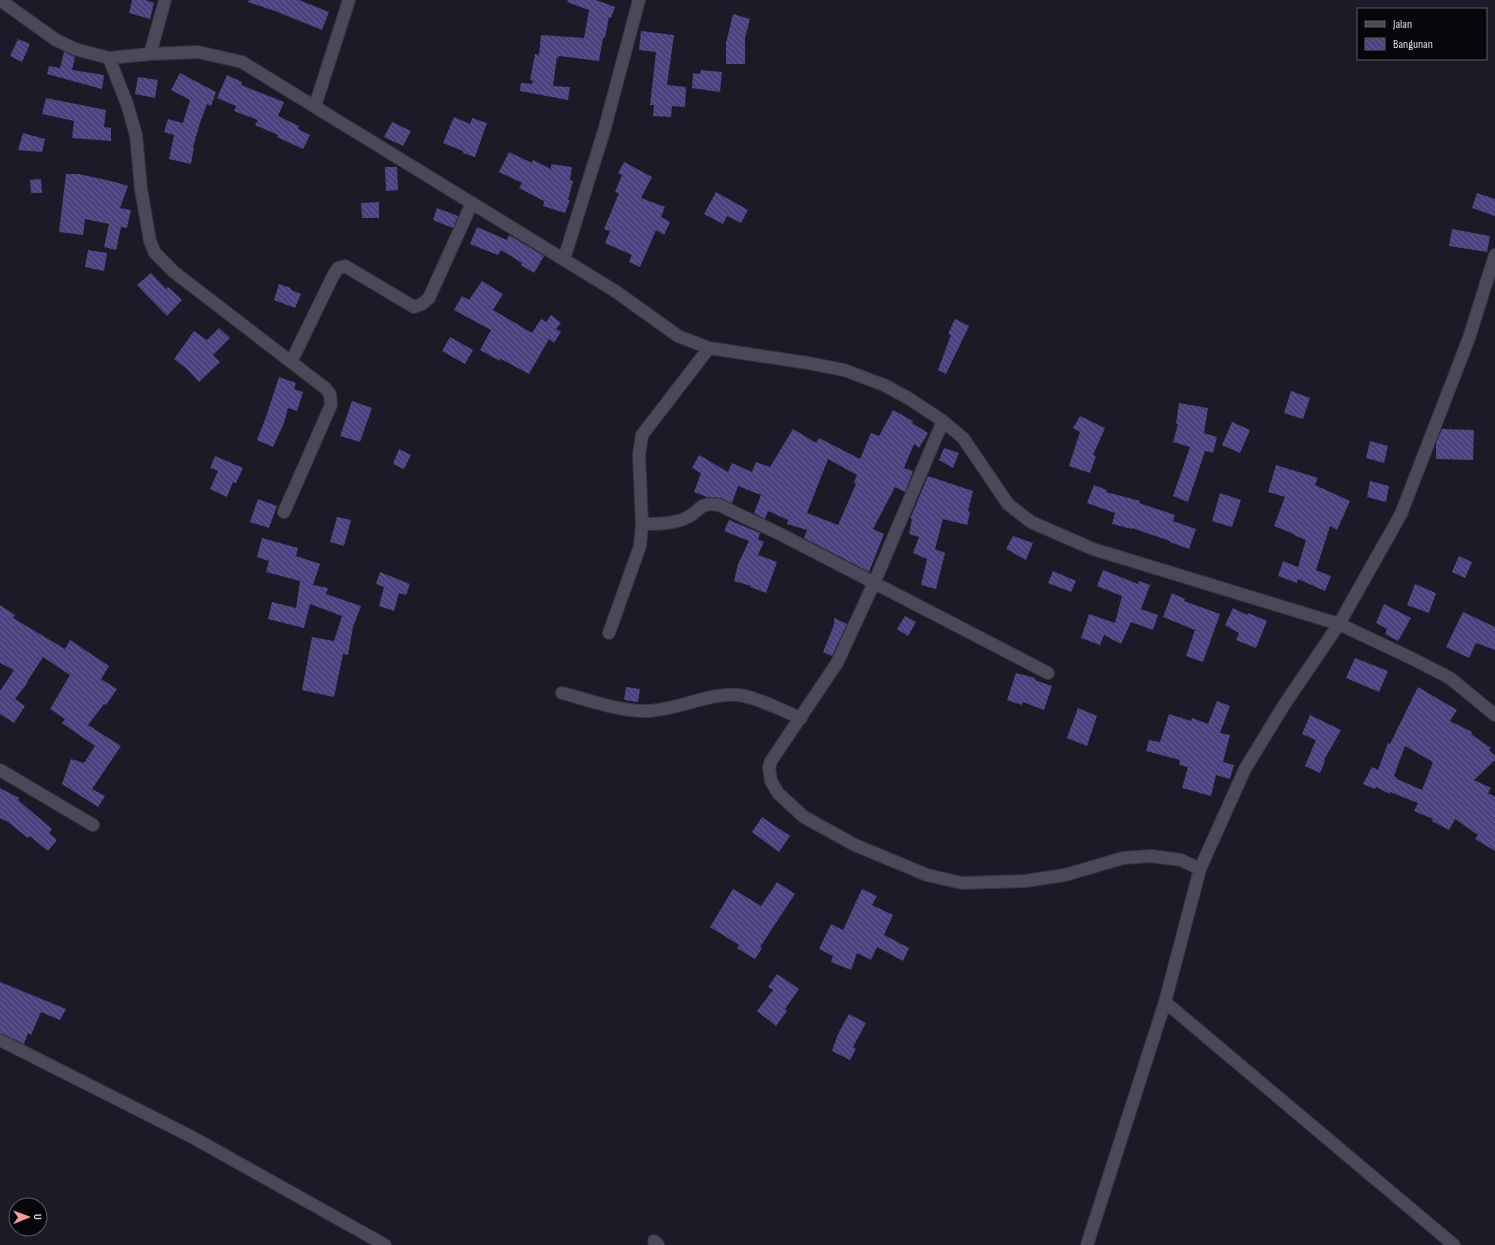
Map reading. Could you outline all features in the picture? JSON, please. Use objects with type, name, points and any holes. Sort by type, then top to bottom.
[{"type":"street","points":[[0,0],[56,40],[76,49],[109,58],[150,54],[198,52],[242,62],[615,291],[678,336],[709,348],[808,362],[844,370],[884,385],[908,398],[943,421],[963,438],[1008,504],[1031,522],[1093,549],[1339,624],[1450,678],[1495,715]]},
{"type":"street","points":[[150,54],[165,0]]},
{"type":"street","points":[[315,106],[350,0]]},
{"type":"street","points":[[564,260],[604,131],[639,0]]},
{"type":"street","points":[[109,58],[127,104],[136,135],[141,189],[150,241],[155,253],[174,272],[325,388],[330,394],[331,405],[284,512]]},
{"type":"street","points":[[291,362],[338,268],[345,266],[414,307],[422,304],[429,298],[472,203]]},
{"type":"street","points":[[1087,1245],[1165,1002],[1200,869],[1244,769],[1284,705],[1339,624],[1401,514],[1469,338],[1495,255]]},
{"type":"street","points":[[609,633],[640,546],[642,524],[639,455],[642,435],[709,348]]},
{"type":"street","points":[[943,421],[874,583],[837,663],[771,761],[769,767],[771,781],[778,793],[804,817],[855,845],[927,875],[962,883],[1025,881],[1065,875],[1123,858],[1152,856],[1182,860],[1200,869]]},
{"type":"street","points":[[642,524],[666,524],[689,516],[701,506],[709,504],[719,505],[782,534],[1048,673]]},
{"type":"street","points":[[562,693],[631,710],[646,711],[663,709],[716,697],[737,695],[749,698],[801,718]]},
{"type":"street","points":[[0,770],[93,825]]},
{"type":"street","points":[[1165,1002],[1454,1245]]},
{"type":"street","points":[[0,1040],[192,1137],[385,1245]]},
{"type":"building","points":[[132,0],[145,0],[154,3],[150,19],[129,13]]},
{"type":"building","points":[[249,0],[299,0],[329,12],[322,30],[248,2]]},
{"type":"building","points":[[568,0],[596,0],[615,7],[611,18],[609,17],[599,61],[557,57],[553,86],[570,87],[568,100],[520,91],[521,83],[532,84],[533,81],[530,80],[535,54],[539,55],[541,35],[584,38],[589,10],[567,2]]},
{"type":"building","points":[[733,14],[750,19],[745,38],[745,64],[726,64],[726,43]]},
{"type":"building","points":[[641,31],[674,35],[667,85],[686,87],[685,107],[672,106],[671,117],[653,116],[654,105],[650,105],[656,52],[639,50]]},
{"type":"building","points":[[18,39],[30,44],[22,62],[10,56]]},
{"type":"building","points":[[64,52],[75,57],[72,70],[104,75],[102,89],[47,74],[49,66],[60,68]]},
{"type":"building","points":[[701,70],[722,72],[720,92],[692,88],[693,73],[700,74]]},
{"type":"building","points":[[180,73],[216,92],[211,106],[207,104],[200,123],[193,147],[191,164],[169,159],[174,135],[164,132],[168,119],[183,123],[190,100],[171,90]]},
{"type":"building","points":[[227,75],[242,82],[241,85],[284,102],[278,116],[299,126],[298,129],[310,135],[303,149],[277,137],[278,135],[255,125],[258,120],[234,111],[236,106],[217,98]]},
{"type":"building","points":[[138,77],[158,80],[155,98],[135,94]]},
{"type":"building","points":[[46,98],[106,110],[104,127],[111,128],[111,141],[72,138],[74,121],[42,114]]},
{"type":"building","points":[[454,117],[470,124],[472,118],[487,123],[475,157],[443,143]]},
{"type":"building","points":[[392,122],[411,131],[403,146],[384,137]]},
{"type":"building","points":[[23,133],[45,139],[42,152],[18,150]]},
{"type":"building","points":[[509,152],[532,163],[533,160],[551,169],[551,164],[572,167],[570,180],[573,181],[568,200],[570,200],[565,213],[543,206],[544,201],[519,188],[522,183],[499,172]]},
{"type":"building","points":[[624,162],[652,177],[641,198],[665,207],[661,217],[670,222],[664,235],[656,230],[640,267],[629,262],[632,255],[605,243],[610,231],[604,229],[619,193],[615,192],[622,175],[618,173]]},
{"type":"building","points":[[385,167],[397,167],[398,190],[386,191]]},
{"type":"building","points":[[66,174],[79,174],[128,186],[120,208],[131,210],[127,228],[121,227],[116,250],[104,247],[109,224],[85,219],[83,235],[59,232]]},
{"type":"building","points":[[41,179],[42,193],[31,193],[30,180]]},
{"type":"building","points":[[716,192],[748,210],[741,223],[727,216],[723,224],[704,214]]},
{"type":"building","points":[[1477,193],[1495,199],[1495,216],[1472,208]]},
{"type":"building","points":[[379,202],[379,218],[362,218],[361,203]]},
{"type":"building","points":[[437,208],[458,216],[453,228],[433,220]]},
{"type":"building","points":[[477,227],[507,240],[509,235],[544,256],[534,273],[521,265],[522,263],[501,250],[498,255],[470,244]]},
{"type":"building","points":[[1452,229],[1490,236],[1487,252],[1449,246]]},
{"type":"building","points":[[88,250],[107,253],[104,271],[85,267]]},
{"type":"building","points":[[151,273],[166,289],[168,287],[182,300],[167,316],[137,285]]},
{"type":"building","points":[[482,281],[503,294],[493,310],[532,333],[541,319],[546,322],[551,315],[561,323],[556,329],[561,332],[554,343],[549,339],[529,374],[480,350],[491,330],[454,310],[462,296],[469,300]]},
{"type":"building","points":[[279,284],[291,288],[291,290],[301,294],[295,308],[274,300]]},
{"type":"building","points":[[955,319],[969,326],[946,374],[938,370],[951,335],[948,334]]},
{"type":"building","points":[[219,328],[230,338],[213,355],[220,362],[199,382],[187,369],[174,359],[194,331],[207,340]]},
{"type":"building","points":[[450,337],[473,350],[465,364],[442,351]]},
{"type":"building","points":[[279,377],[296,383],[294,389],[303,392],[297,411],[288,408],[284,423],[273,447],[257,440]]},
{"type":"building","points":[[1291,391],[1310,398],[1303,419],[1284,413]]},
{"type":"building","points":[[352,401],[372,408],[360,442],[340,436]]},
{"type":"building","points":[[1179,403],[1208,408],[1204,433],[1217,437],[1213,453],[1205,451],[1188,502],[1173,496],[1190,447],[1173,442],[1178,424],[1176,424]]},
{"type":"building","points":[[893,410],[913,421],[912,423],[928,433],[919,448],[914,444],[904,468],[913,471],[905,492],[895,487],[873,529],[884,534],[869,572],[804,538],[807,530],[787,524],[788,520],[768,511],[765,519],[754,513],[761,495],[738,486],[732,503],[720,498],[707,497],[694,492],[701,473],[692,468],[699,455],[728,472],[732,463],[752,472],[756,462],[770,467],[793,429],[816,443],[819,438],[860,459],[871,433],[879,436]],"holes":[[[828,459],[857,475],[854,482],[856,484],[838,525],[807,513]]]},
{"type":"building","points":[[1080,416],[1105,428],[1093,455],[1096,456],[1090,473],[1069,466],[1080,432],[1073,428]]},
{"type":"building","points":[[1232,422],[1250,430],[1240,453],[1222,445]]},
{"type":"building","points":[[1442,429],[1474,430],[1473,460],[1436,459],[1436,443]]},
{"type":"building","points":[[1370,441],[1388,446],[1384,463],[1366,458]]},
{"type":"building","points":[[944,448],[959,453],[953,468],[939,460]]},
{"type":"building","points":[[399,449],[411,455],[404,469],[393,464]]},
{"type":"building","points":[[215,456],[243,468],[236,483],[233,482],[227,497],[210,489],[218,471],[210,468]]},
{"type":"building","points":[[1276,465],[1318,478],[1315,485],[1350,501],[1337,530],[1330,526],[1316,570],[1331,576],[1325,591],[1298,579],[1297,583],[1278,576],[1283,561],[1298,567],[1306,540],[1274,526],[1285,497],[1268,492]]},
{"type":"building","points":[[928,476],[973,491],[968,511],[970,512],[967,525],[943,519],[935,549],[945,553],[936,589],[921,585],[927,559],[913,553],[919,537],[909,534],[912,519],[910,519]]},
{"type":"building","points":[[1370,481],[1389,486],[1386,502],[1367,497]]},
{"type":"building","points":[[1094,485],[1107,490],[1106,492],[1140,501],[1139,503],[1175,515],[1173,521],[1196,529],[1189,549],[1132,528],[1112,524],[1115,513],[1087,503]]},
{"type":"building","points":[[1220,493],[1241,500],[1232,527],[1212,521]]},
{"type":"building","points":[[258,499],[277,506],[269,528],[250,522]]},
{"type":"building","points":[[337,517],[351,520],[344,546],[330,542]]},
{"type":"building","points":[[729,520],[760,533],[758,539],[764,542],[758,555],[777,562],[766,593],[750,587],[751,586],[734,581],[738,564],[749,541],[724,531]]},
{"type":"building","points":[[1013,536],[1033,543],[1026,560],[1006,549]]},
{"type":"building","points":[[262,538],[298,548],[296,556],[320,564],[313,585],[328,588],[326,594],[361,606],[353,627],[348,655],[343,654],[334,697],[302,690],[312,637],[334,641],[342,616],[310,604],[304,628],[268,619],[272,602],[296,608],[300,581],[266,572],[269,561],[257,557]]},
{"type":"building","points":[[1459,556],[1472,562],[1465,578],[1452,572]]},
{"type":"building","points":[[1103,570],[1138,584],[1139,581],[1150,585],[1141,609],[1158,615],[1153,630],[1131,622],[1121,644],[1104,635],[1100,645],[1081,638],[1089,614],[1115,623],[1122,596],[1097,586]]},
{"type":"building","points":[[1053,571],[1076,581],[1071,592],[1048,583]]},
{"type":"building","points":[[380,572],[410,584],[406,595],[399,593],[394,611],[379,606],[384,587],[376,584]]},
{"type":"building","points":[[1415,584],[1436,593],[1429,613],[1407,605]]},
{"type":"building","points":[[1172,593],[1185,599],[1184,601],[1220,614],[1203,662],[1186,656],[1195,630],[1163,617]]},
{"type":"building","points":[[1384,604],[1411,618],[1398,641],[1385,634],[1387,629],[1376,623]]},
{"type":"building","points":[[0,605],[15,615],[13,618],[65,649],[70,640],[109,666],[101,679],[117,689],[106,705],[104,704],[88,725],[121,746],[92,789],[105,796],[98,807],[62,784],[71,759],[84,763],[95,746],[62,723],[65,719],[50,709],[70,675],[43,657],[28,682],[15,699],[25,706],[14,723],[0,714],[0,691],[14,670],[0,663]]},
{"type":"building","points":[[1233,608],[1247,615],[1248,613],[1267,621],[1256,648],[1236,640],[1239,633],[1225,625]]},
{"type":"building","points":[[1463,612],[1495,627],[1495,650],[1476,643],[1469,658],[1446,647]]},
{"type":"building","points":[[905,616],[916,622],[908,636],[897,629]]},
{"type":"building","points":[[834,618],[847,624],[832,656],[823,652],[834,625]]},
{"type":"building","points":[[1355,658],[1388,671],[1379,692],[1346,678]]},
{"type":"building","points":[[1016,673],[1035,678],[1035,680],[1052,686],[1044,710],[1023,702],[1022,705],[1007,700]]},
{"type":"building","points":[[626,687],[640,689],[638,702],[624,700]]},
{"type":"building","points":[[1418,687],[1457,710],[1450,721],[1472,732],[1471,734],[1491,748],[1489,750],[1495,756],[1495,760],[1474,780],[1491,788],[1488,793],[1495,797],[1495,851],[1475,839],[1478,835],[1455,819],[1449,830],[1432,821],[1433,819],[1414,811],[1418,803],[1390,792],[1390,794],[1376,787],[1375,789],[1363,784],[1372,767],[1378,770],[1388,743],[1390,744]],"holes":[[[1405,746],[1433,762],[1422,790],[1397,779],[1394,776]]]},
{"type":"building","points":[[1217,701],[1230,706],[1220,733],[1230,735],[1223,762],[1234,765],[1230,779],[1216,775],[1211,796],[1182,788],[1188,767],[1179,765],[1180,760],[1146,751],[1149,740],[1160,742],[1169,714],[1191,721],[1192,718],[1208,724]]},
{"type":"building","points":[[1078,708],[1097,716],[1087,746],[1067,738]]},
{"type":"building","points":[[1310,715],[1341,730],[1324,760],[1325,761],[1320,773],[1305,766],[1316,740],[1302,734]]},
{"type":"building","points":[[0,788],[19,798],[18,800],[52,829],[49,833],[57,840],[48,851],[30,836],[28,838],[8,822],[0,818]]},
{"type":"building","points":[[762,817],[790,836],[779,852],[752,832]]},
{"type":"building","points":[[777,882],[795,894],[760,947],[762,948],[755,959],[737,948],[739,945],[710,927],[733,889],[761,906]]},
{"type":"building","points":[[862,889],[877,896],[872,905],[893,915],[884,935],[909,948],[903,961],[877,947],[871,960],[857,953],[851,970],[831,962],[833,956],[819,949],[831,924],[843,930]]},
{"type":"building","points":[[777,974],[799,989],[785,1009],[787,1011],[776,1026],[757,1011],[773,990],[768,987]]},
{"type":"building","points":[[0,982],[66,1009],[60,1020],[41,1012],[31,1035],[28,1033],[24,1044],[0,1033]]},
{"type":"building","points":[[849,1014],[866,1023],[853,1047],[856,1049],[850,1060],[832,1051],[838,1034]]}]
